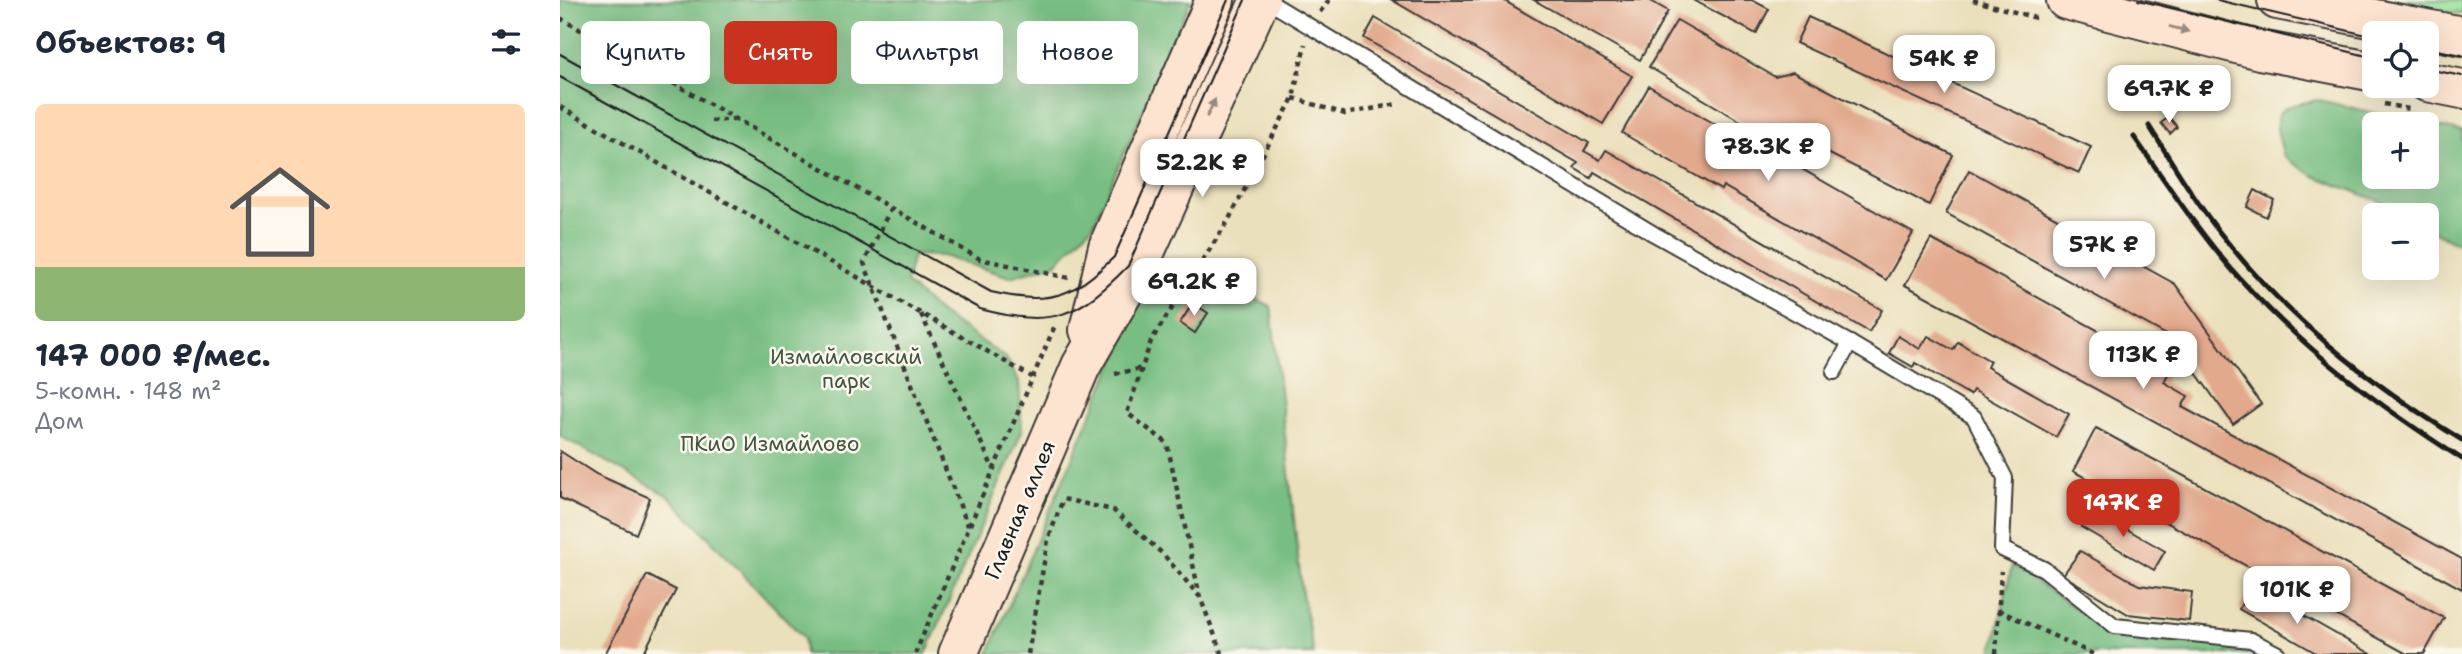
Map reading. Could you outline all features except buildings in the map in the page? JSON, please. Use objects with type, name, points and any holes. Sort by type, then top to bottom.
[{"type":"main road","name":"Главная аллея","points":[[1082,366],[1108,247],[1215,0]]},
{"type":"main road","name":"Главная аллея","points":[[958,654],[1082,366],[1140,263],[1263,0]]},
{"type":"main road","points":[[2066,0],[2260,50],[2362,70]]},
{"type":"main road","points":[[2277,0],[2462,36]]},
{"type":"main road","points":[[2439,84],[2462,89]]},
{"type":"lane","points":[[1263,0],[1654,234],[1850,343],[1974,416],[2005,478],[2002,548],[2043,569],[2115,626],[2250,640],[2278,654]]},
{"type":"lane","points":[[1833,372],[1850,343]]},
{"type":"path","points":[[560,18],[980,259],[1075,280]]},
{"type":"path","points":[[1222,654],[1200,597],[1167,443],[1126,413],[1151,341],[1228,221],[1293,98],[1310,27]]},
{"type":"path","points":[[1293,98],[1345,114],[1428,98]]},
{"type":"path","points":[[560,107],[1032,377]]},
{"type":"path","points":[[711,121],[735,119]]},
{"type":"path","points":[[891,208],[864,263],[877,288],[968,527]]},
{"type":"path","points":[[921,314],[993,469]]},
{"type":"path","points":[[915,654],[1059,316]]},
{"type":"path","points":[[1028,654],[1048,540],[1063,499],[1113,510],[1163,554],[1200,597]]},
{"type":"path","points":[[1996,654],[2002,548]]},
{"type":"path","points":[[1998,610],[2093,654]]},
{"type":"green space","name":"ПКиО Измайлово","points":[[560,0],[1191,0],[1093,225],[1055,264],[1010,277],[942,256],[913,255],[906,283],[940,313],[1006,358],[1019,382],[1022,431],[926,654],[805,654],[804,638],[670,497],[560,436]]},
{"type":"green space","points":[[2377,0],[2462,0],[2462,14],[2452,13]]},
{"type":"green space","points":[[2319,100],[2370,112],[2362,112],[2362,189],[2439,189],[2439,127],[2462,131],[2462,246],[2439,234],[2439,203],[2385,203],[2314,176],[2284,157],[2277,121],[2283,109]]},
{"type":"green space","points":[[1159,257],[1271,306],[1302,593],[1314,654],[988,654]]},
{"type":"green space","points":[[2012,565],[2113,634],[2248,646],[2262,654],[1992,654]]},
{"type":"tram line","points":[[560,54],[991,292],[1029,298],[1044,297],[1072,290],[1114,257],[1228,0]]},
{"type":"tram line","points":[[560,77],[980,309],[1026,318],[1045,317],[1078,307],[1110,284],[1128,266],[1245,0]]},
{"type":"tram line","points":[[2138,0],[2362,55]]},
{"type":"tram line","points":[[2217,0],[2362,34]]},
{"type":"tram line","points":[[2439,50],[2462,55]]},
{"type":"tram line","points":[[2439,71],[2462,76]]},
{"type":"railway","points":[[2149,126],[2208,217],[2270,291],[2361,371],[2462,440]]},
{"type":"railway","points":[[2134,137],[2214,248],[2268,308],[2346,378],[2462,459]]},
{"type":"park label","name":"Измайловский парк","points":[[846,369]]}]
